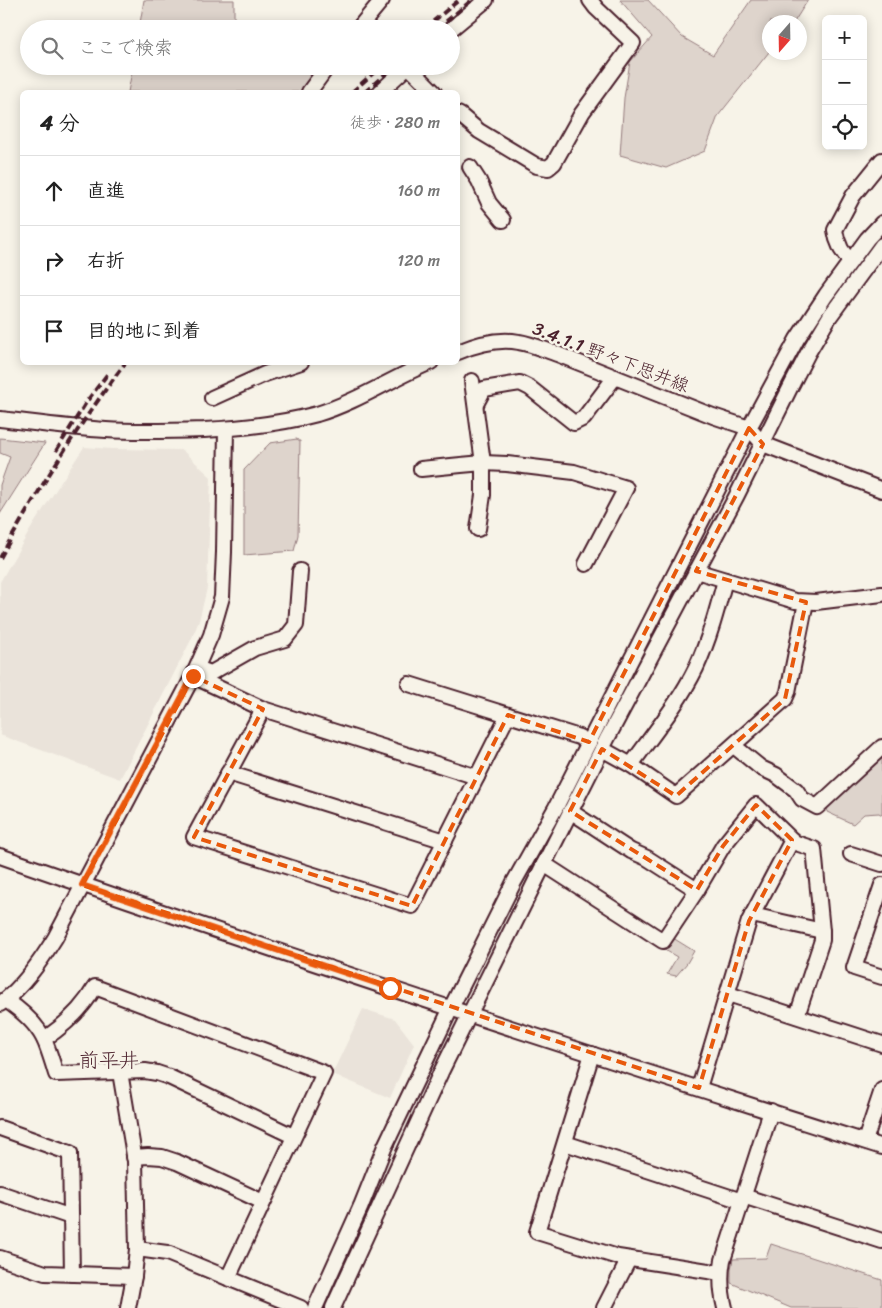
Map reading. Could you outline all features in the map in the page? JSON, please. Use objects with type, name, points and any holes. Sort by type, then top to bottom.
[{"type":"street","points":[[365,20],[382,0]]},
{"type":"street","points":[[460,22],[486,0]]},
{"type":"street","points":[[460,117],[479,131],[537,166],[548,168],[554,163],[582,113],[633,43],[590,0]]},
{"type":"street","points":[[310,90],[321,75]]},
{"type":"street","points":[[382,90],[398,75]]},
{"type":"street","points":[[417,75],[432,90]]},
{"type":"street","points":[[850,262],[841,249],[835,230],[853,196],[882,160]]},
{"type":"street","points":[[470,167],[489,203],[503,220]]},
{"type":"street","points":[[315,1308],[361,1206],[385,1146],[451,1008],[514,882],[555,809],[749,428],[797,339],[866,240],[882,224]]},
{"type":"street","points":[[333,1308],[410,1137],[602,749],[763,444],[808,353],[830,316],[882,245]]},
{"type":"street","name":"3.4.1.1 野々下思井線","points":[[460,351],[475,345],[496,341],[519,342],[557,354],[713,416],[749,428]]},
{"type":"street","points":[[212,398],[266,374],[292,365]]},
{"type":"street","points":[[0,419],[106,430],[161,432],[226,429],[285,421],[318,413],[370,392],[424,365]]},
{"type":"street","points":[[476,404],[484,389],[520,383],[530,388],[574,423],[584,418],[615,377]]},
{"type":"street","points":[[472,381],[483,463],[483,495],[478,529]]},
{"type":"street","points":[[749,428],[763,444],[882,490]]},
{"type":"street","points":[[226,429],[222,597],[211,635],[195,672],[55,938],[29,976],[3,1002],[16,1007],[31,1021],[44,1039],[56,1074],[145,1071],[157,1073],[170,1077],[293,1136]]},
{"type":"street","points":[[421,470],[483,463],[536,466],[574,472],[626,488],[586,564]]},
{"type":"street","points":[[195,672],[212,673],[255,648],[285,639],[296,626],[300,571]]},
{"type":"street","points":[[696,571],[795,601],[806,602],[882,594]]},
{"type":"street","points":[[631,765],[670,712],[696,669],[716,616],[725,580]]},
{"type":"street","points":[[602,749],[631,765],[676,796],[785,700],[806,602]]},
{"type":"street","points":[[195,672],[263,709],[477,777]]},
{"type":"street","points":[[409,684],[589,742]]},
{"type":"street","points":[[263,709],[194,837],[412,906],[508,715]]},
{"type":"street","points":[[734,746],[761,768],[776,775],[796,790],[802,799],[817,807],[882,746]]},
{"type":"street","points":[[228,773],[445,841]]},
{"type":"street","points":[[544,864],[663,941],[697,890],[723,846],[756,806],[796,843],[814,849],[822,940],[797,1016]]},
{"type":"street","points":[[570,812],[697,890]]},
{"type":"street","points":[[698,1088],[749,921],[792,840]]},
{"type":"street","points":[[851,854],[882,864]]},
{"type":"street","points":[[0,856],[451,1008],[882,1147]]},
{"type":"street","points":[[882,885],[854,968],[882,977]]},
{"type":"street","points":[[752,915],[822,931]]},
{"type":"street","points":[[44,1039],[69,1020],[95,986],[324,1073],[228,1278]]},
{"type":"street","points":[[728,994],[882,1044]]},
{"type":"street","points":[[592,1054],[537,1232],[618,1257],[721,1273]]},
{"type":"street","points":[[120,1072],[134,1157],[137,1249],[128,1308]]},
{"type":"street","points":[[865,1141],[882,1090]]},
{"type":"street","points":[[725,1308],[722,1297],[721,1273],[723,1260],[771,1111]]},
{"type":"street","points":[[0,1128],[70,1153],[72,1274]]},
{"type":"street","points":[[565,1143],[882,1241]]},
{"type":"street","points":[[134,1157],[162,1157],[177,1162],[263,1202]]},
{"type":"street","points":[[0,1193],[71,1217]]},
{"type":"street","points":[[137,1249],[166,1253],[301,1308]]},
{"type":"street","points":[[0,1258],[45,1273],[134,1276]]},
{"type":"street","points":[[604,1308],[629,1259]]},
{"type":"highlighted area","points":[[749,428],[763,444],[696,571],[806,602],[785,699],[676,796],[602,749],[570,811],[697,890],[723,846],[756,805],[792,840],[749,921],[699,1088],[82,885],[193,676],[263,709],[194,837],[412,906],[508,715],[589,742]]},
{"type":"shaded area","points":[[144,0],[234,0],[234,20],[141,20]]},
{"type":"shaded area","points":[[620,0],[648,0],[682,37],[713,55],[751,0],[808,0],[798,15],[762,15],[763,60],[718,116],[705,151],[666,168],[620,155],[624,98],[630,62],[652,37]]},
{"type":"shaded area","points":[[131,75],[310,75],[303,90],[128,90]]},
{"type":"shaded area","points":[[0,438],[45,443],[0,514],[0,485],[10,457],[0,453]]},
{"type":"shaded area","points":[[297,439],[300,441],[298,535],[294,551],[244,555],[244,470],[270,443]]},
{"type":"shaded area","points":[[84,447],[182,450],[211,477],[207,588],[199,621],[120,779],[0,735],[0,582],[33,525]]},
{"type":"shaded area","points":[[882,757],[882,815],[879,813],[864,814],[853,824],[827,812],[828,806]]},
{"type":"shaded area","points":[[673,938],[694,951],[676,976],[667,974],[677,957],[665,950]]},
{"type":"shaded area","points":[[363,1009],[395,1019],[414,1044],[390,1098],[332,1074]]},
{"type":"shaded area","points":[[771,1244],[882,1280],[882,1308],[791,1308],[731,1283],[733,1259],[766,1258]]},
{"type":"railway","points":[[435,20],[459,0]]},
{"type":"railway","points":[[448,20],[472,0]]},
{"type":"railway","points":[[354,90],[371,75]]},
{"type":"railway","points":[[367,90],[384,75]]},
{"type":"railway","points":[[0,558],[60,458],[124,365]]},
{"type":"railway","points":[[56,451],[87,401],[109,372]]},
{"type":"district","name":"前平井","points":[[109,1060]]},
{"type":"route","points":[[193,676],[82,885],[390,988]]}]
